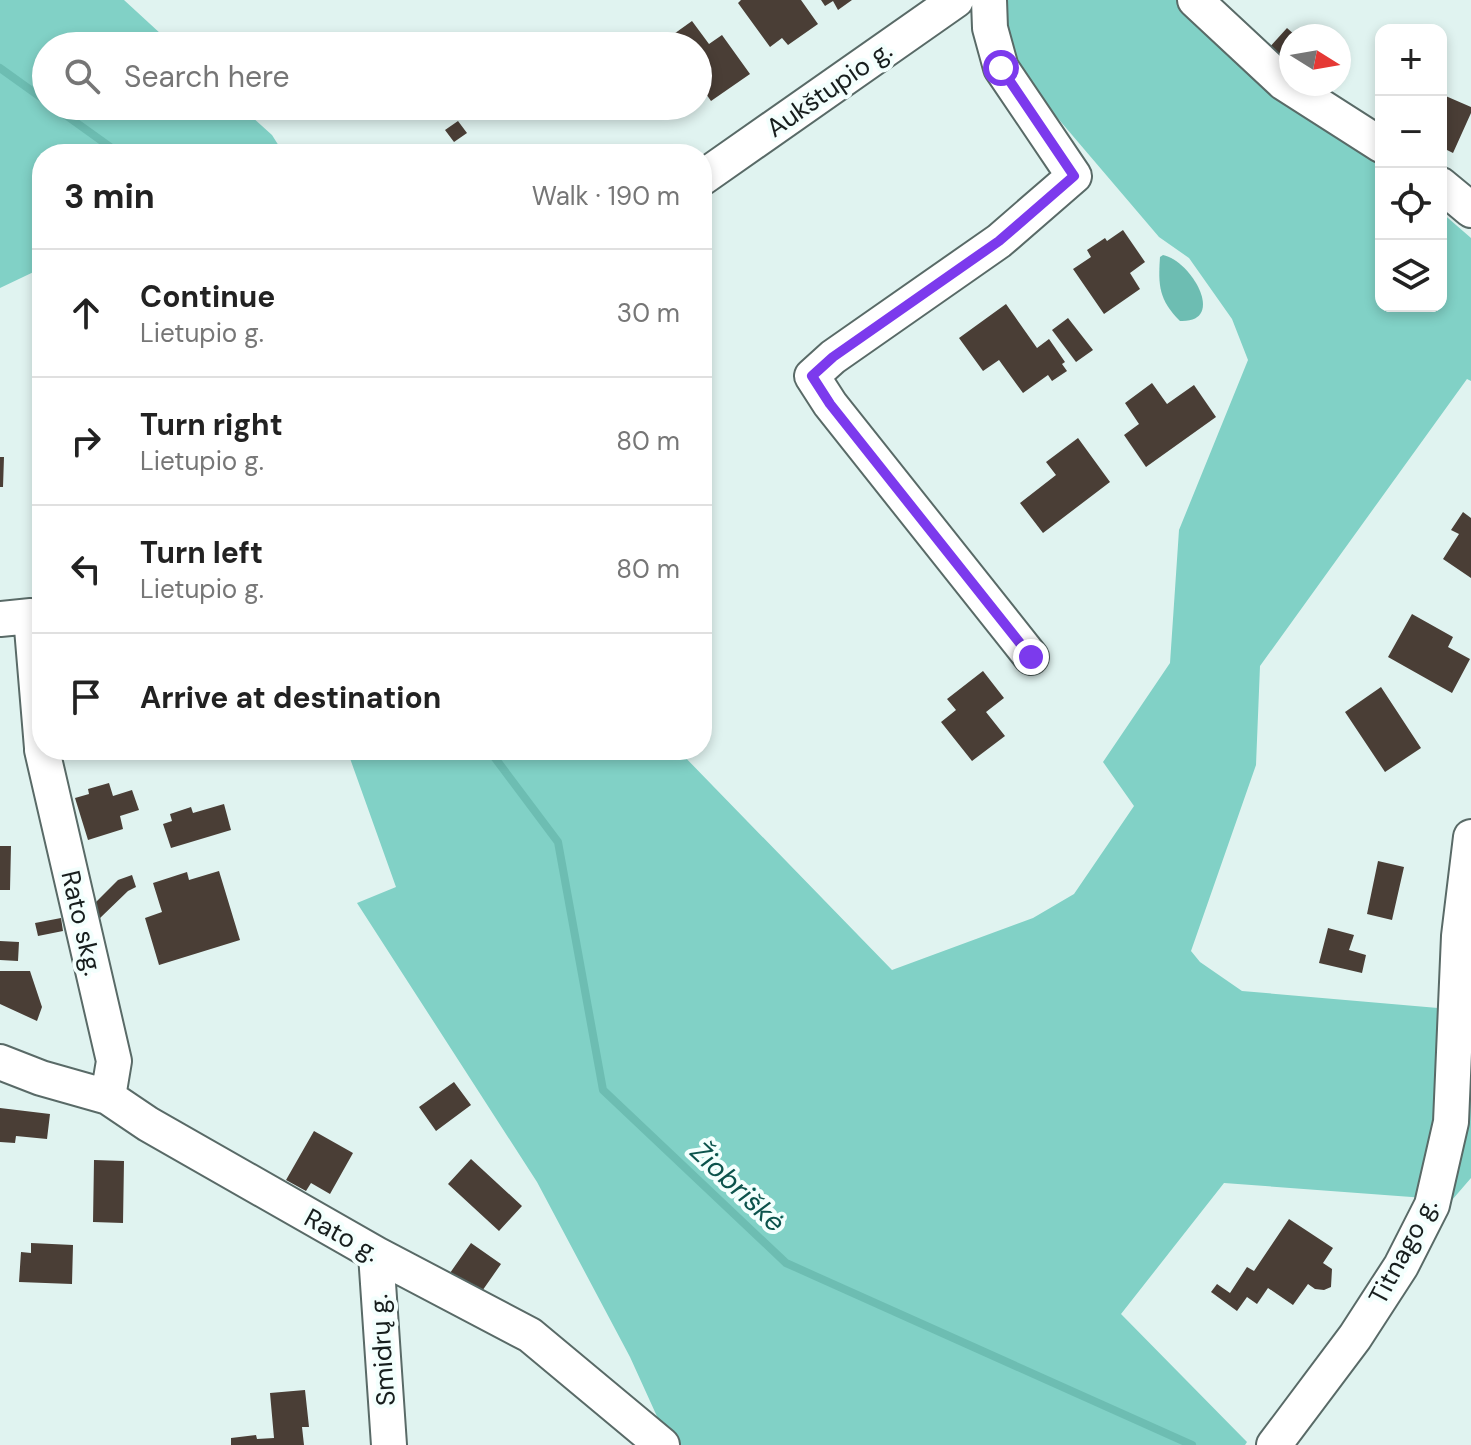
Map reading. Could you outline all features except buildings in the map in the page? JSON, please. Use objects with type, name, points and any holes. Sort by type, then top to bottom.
[{"type":"street","name":"Aukštupio g.","points":[[712,171],[956,0]]},
{"type":"street","points":[[989,0],[990,28],[1001,68],[1074,176],[999,241],[833,357],[812,376],[830,404],[1031,657]]},
{"type":"street","points":[[1195,0],[1284,83],[1375,141]]},
{"type":"street","points":[[1447,190],[1471,210]]},
{"type":"street","name":"Rato skg.","points":[[0,619],[31,616],[32,628]]},
{"type":"street","name":"Rato skg.","points":[[45,760],[114,1061],[108,1097]]},
{"type":"street","name":"Titnago g.","points":[[1274,1445],[1355,1337],[1401,1266],[1432,1205],[1451,1122],[1459,936],[1471,837]]},
{"type":"street","name":"Rato g.","points":[[0,1062],[41,1078],[108,1097],[148,1124],[376,1254],[530,1335],[662,1445]]},
{"type":"street","name":"Smidrų g.","points":[[376,1254],[389,1445]]},
{"type":"shaded area","points":[[0,0],[124,0],[159,32],[32,32],[32,120],[255,120],[278,144],[32,144],[32,273],[0,288]]},
{"type":"shaded area","points":[[1006,0],[1183,0],[1279,90],[1279,96],[1287,96],[1375,161],[1375,312],[1447,312],[1447,217],[1471,238],[1471,381],[1467,379],[1260,666],[1256,765],[1191,951],[1200,962],[1242,991],[1438,1008],[1463,828],[1471,829],[1471,1178],[1452,1200],[1224,1183],[1121,1314],[1247,1442],[1245,1445],[670,1445],[630,1357],[537,1182],[357,903],[396,887],[351,760],[688,760],[892,970],[1033,918],[1074,894],[1134,806],[1103,762],[1170,663],[1179,530],[1248,360],[1232,319],[1189,258],[1159,237],[1032,88],[1010,49],[1004,5]]},
{"type":"shaded area","points":[[1163,255],[1184,268],[1200,291],[1203,303],[1201,312],[1194,319],[1180,321],[1164,299],[1159,276],[1160,257]]},
{"type":"waterway","name":"Žiobriškė","points":[[0,68],[32,91]]},
{"type":"waterway","name":"Žiobriškė","points":[[73,120],[106,144]]},
{"type":"waterway","name":"Žiobriškė","points":[[496,760],[558,842],[603,1090],[786,1263],[1192,1445]]},
{"type":"route","points":[[1001,68],[1074,176],[999,241],[833,357],[812,376],[830,404],[1031,657]]}]
